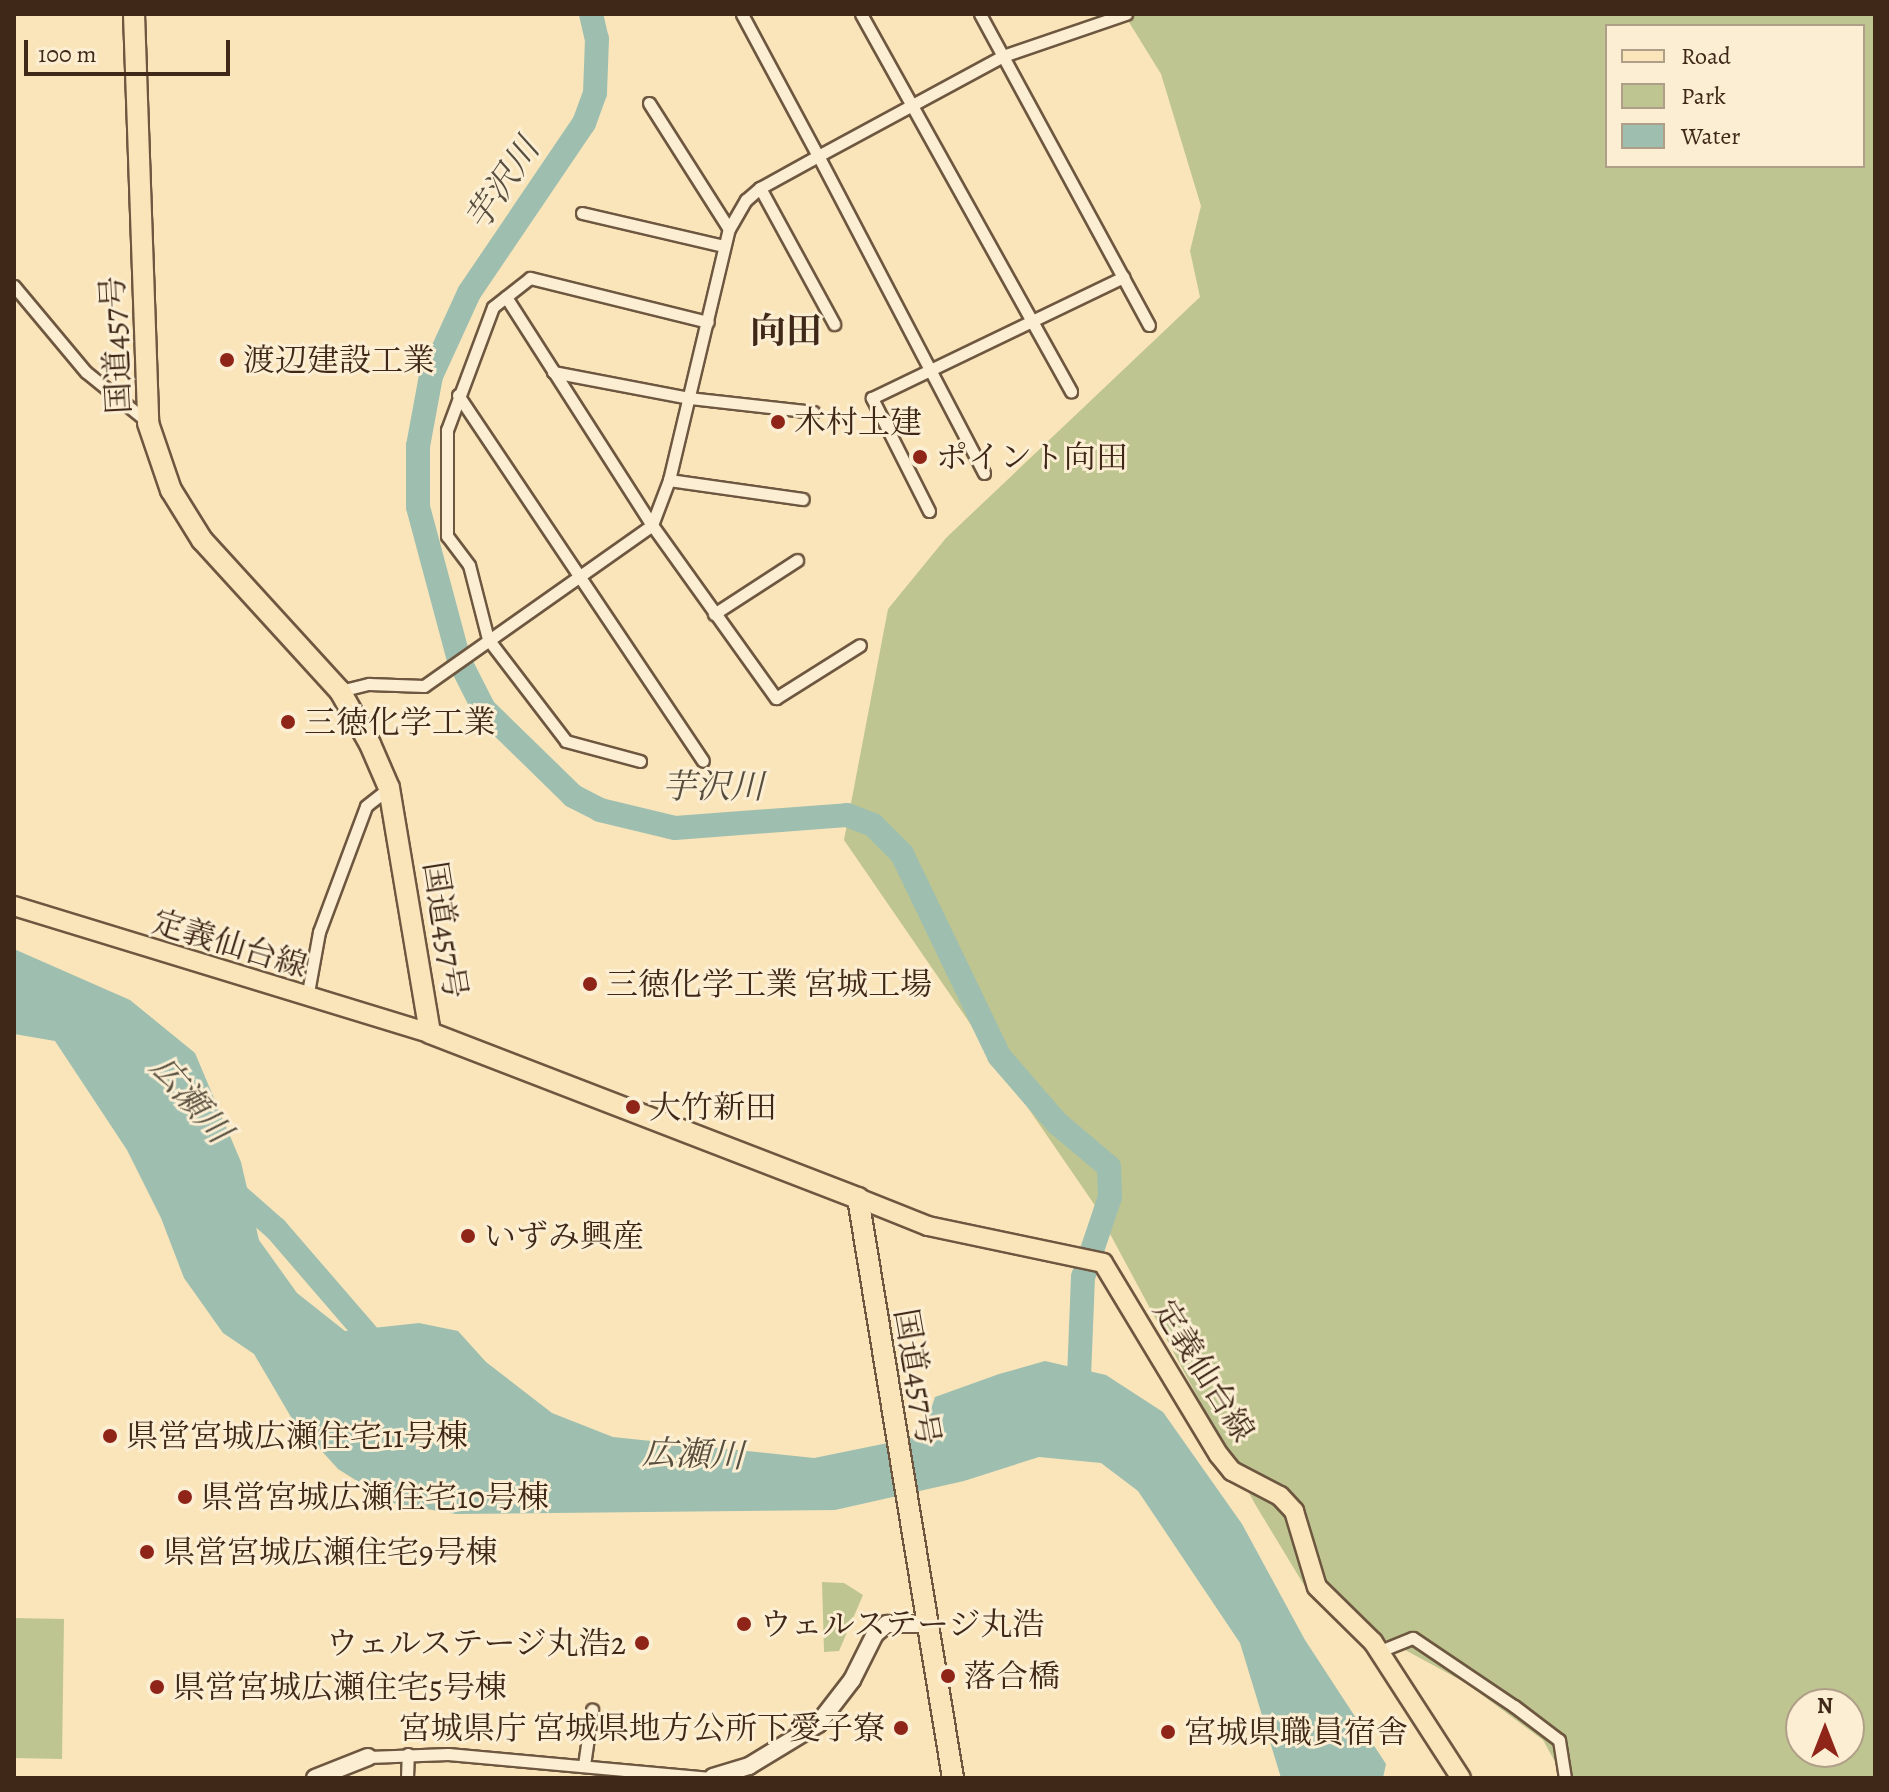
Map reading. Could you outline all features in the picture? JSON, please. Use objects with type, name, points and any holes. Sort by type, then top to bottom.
[{"type":"highway","name":"国道457号","points":[[134,14],[148,423],[171,490],[202,540],[340,691],[389,788],[430,1033],[858,1198],[953,1778]]},
{"type":"main road","name":"定義仙台線","points":[[14,906],[307,998],[430,1033]]},
{"type":"main road","name":"定義仙台線","points":[[858,1198],[928,1226],[1043,1247],[1103,1263],[1219,1455],[1232,1471],[1280,1496],[1294,1511],[1317,1587],[1343,1607],[1380,1651],[1461,1778]]},
{"type":"street","points":[[742,14],[984,473]]},
{"type":"street","points":[[861,14],[1071,392]]},
{"type":"street","points":[[980,14],[1149,325]]},
{"type":"street","points":[[340,691],[369,684],[424,686],[652,525],[669,480],[724,246],[729,229],[746,200],[760,188],[910,103],[1003,56],[1126,14]]},
{"type":"street","points":[[649,103],[729,229]]},
{"type":"street","points":[[760,188],[834,324]]},
{"type":"street","points":[[582,213],[724,246]]},
{"type":"street","points":[[929,511],[872,398],[1123,277]]},
{"type":"street","points":[[640,761],[566,741],[485,642],[469,565],[447,536],[447,430],[493,307],[530,278],[708,322]]},
{"type":"street","points":[[14,286],[86,372],[148,423]]},
{"type":"street","points":[[506,297],[652,525],[776,698],[860,645]]},
{"type":"street","points":[[553,372],[689,398],[813,412]]},
{"type":"street","points":[[458,395],[581,573],[703,761]]},
{"type":"street","points":[[669,480],[803,499]]},
{"type":"street","points":[[714,614],[797,560]]},
{"type":"street","points":[[307,998],[319,932],[366,806],[389,788]]},
{"type":"street","points":[[315,1778],[368,1757],[408,1754],[584,1765],[713,1778],[793,1746],[818,1724],[835,1703],[875,1634],[900,1620],[927,1624]]},
{"type":"street","points":[[1380,1651],[1413,1638],[1514,1706],[1559,1740],[1565,1778]]},
{"type":"street","points":[[584,1765],[592,1710]]},
{"type":"street","points":[[407,1778],[408,1754]]},
{"type":"green space","points":[[1124,14],[1875,14],[1875,1778],[1564,1778],[1543,1740],[1466,1683],[1313,1600],[1255,1504],[1094,1204],[844,840],[888,609],[946,538],[1200,297],[1190,251],[1201,206],[1161,74]]},
{"type":"green space","points":[[822,1582],[844,1583],[863,1595],[839,1651],[824,1652]]},
{"type":"green space","points":[[14,1618],[64,1619],[62,1759],[14,1758]]},
{"type":"water","points":[[14,949],[130,1000],[195,1053],[241,1162],[259,1240],[297,1293],[345,1331],[419,1323],[458,1331],[486,1362],[552,1413],[613,1437],[814,1458],[922,1436],[935,1397],[999,1374],[1045,1361],[1106,1375],[1163,1412],[1242,1524],[1305,1640],[1386,1764],[1383,1778],[1281,1778],[1240,1643],[1138,1491],[1101,1463],[1039,1457],[964,1481],[835,1510],[456,1514],[392,1503],[338,1469],[291,1417],[254,1354],[223,1333],[184,1278],[161,1218],[127,1150],[55,1041],[14,1034]]},
{"type":"waterway","name":"芋沢川","points":[[591,14],[597,39],[595,93],[584,123],[469,293],[431,376],[418,446],[418,507],[459,660],[484,709],[573,796],[600,810],[675,828],[847,815],[873,825],[902,854],[999,1056],[1057,1123],[1109,1167],[1110,1197],[1083,1277],[1078,1400]]},
{"type":"waterway","name":"広瀬川","points":[[228,1187],[276,1229],[383,1353]]},
{"type":"place","name":"渡辺建設工業","points":[[227,360]]},
{"type":"place","name":"木村土建","points":[[778,422]]},
{"type":"place","name":"ポイント向田","points":[[920,457]]},
{"type":"place","name":"三徳化学工業","points":[[288,722]]},
{"type":"place","name":"三徳化学工業 宮城工場","points":[[590,984]]},
{"type":"place","name":"大竹新田","points":[[633,1107]]},
{"type":"place","name":"いずみ興産","points":[[468,1236]]},
{"type":"place","name":"県営宮城広瀬住宅11号棟","points":[[110,1436]]},
{"type":"place","name":"県営宮城広瀬住宅10号棟","points":[[185,1497]]},
{"type":"place","name":"県営宮城広瀬住宅9号棟","points":[[147,1552]]},
{"type":"place","name":"ウェルステージ丸浩","points":[[744,1624]]},
{"type":"place","name":"ウェルステージ丸浩2","points":[[642,1643]]},
{"type":"place","name":"落合橋","points":[[948,1676]]},
{"type":"place","name":"県営宮城広瀬住宅5号棟","points":[[157,1687]]},
{"type":"place","name":"宮城県庁 宮城県地方公所下愛子寮","points":[[901,1728]]},
{"type":"place","name":"宮城県職員宿舎","points":[[1168,1732]]},
{"type":"district","name":"向田","points":[[786,331]]}]
